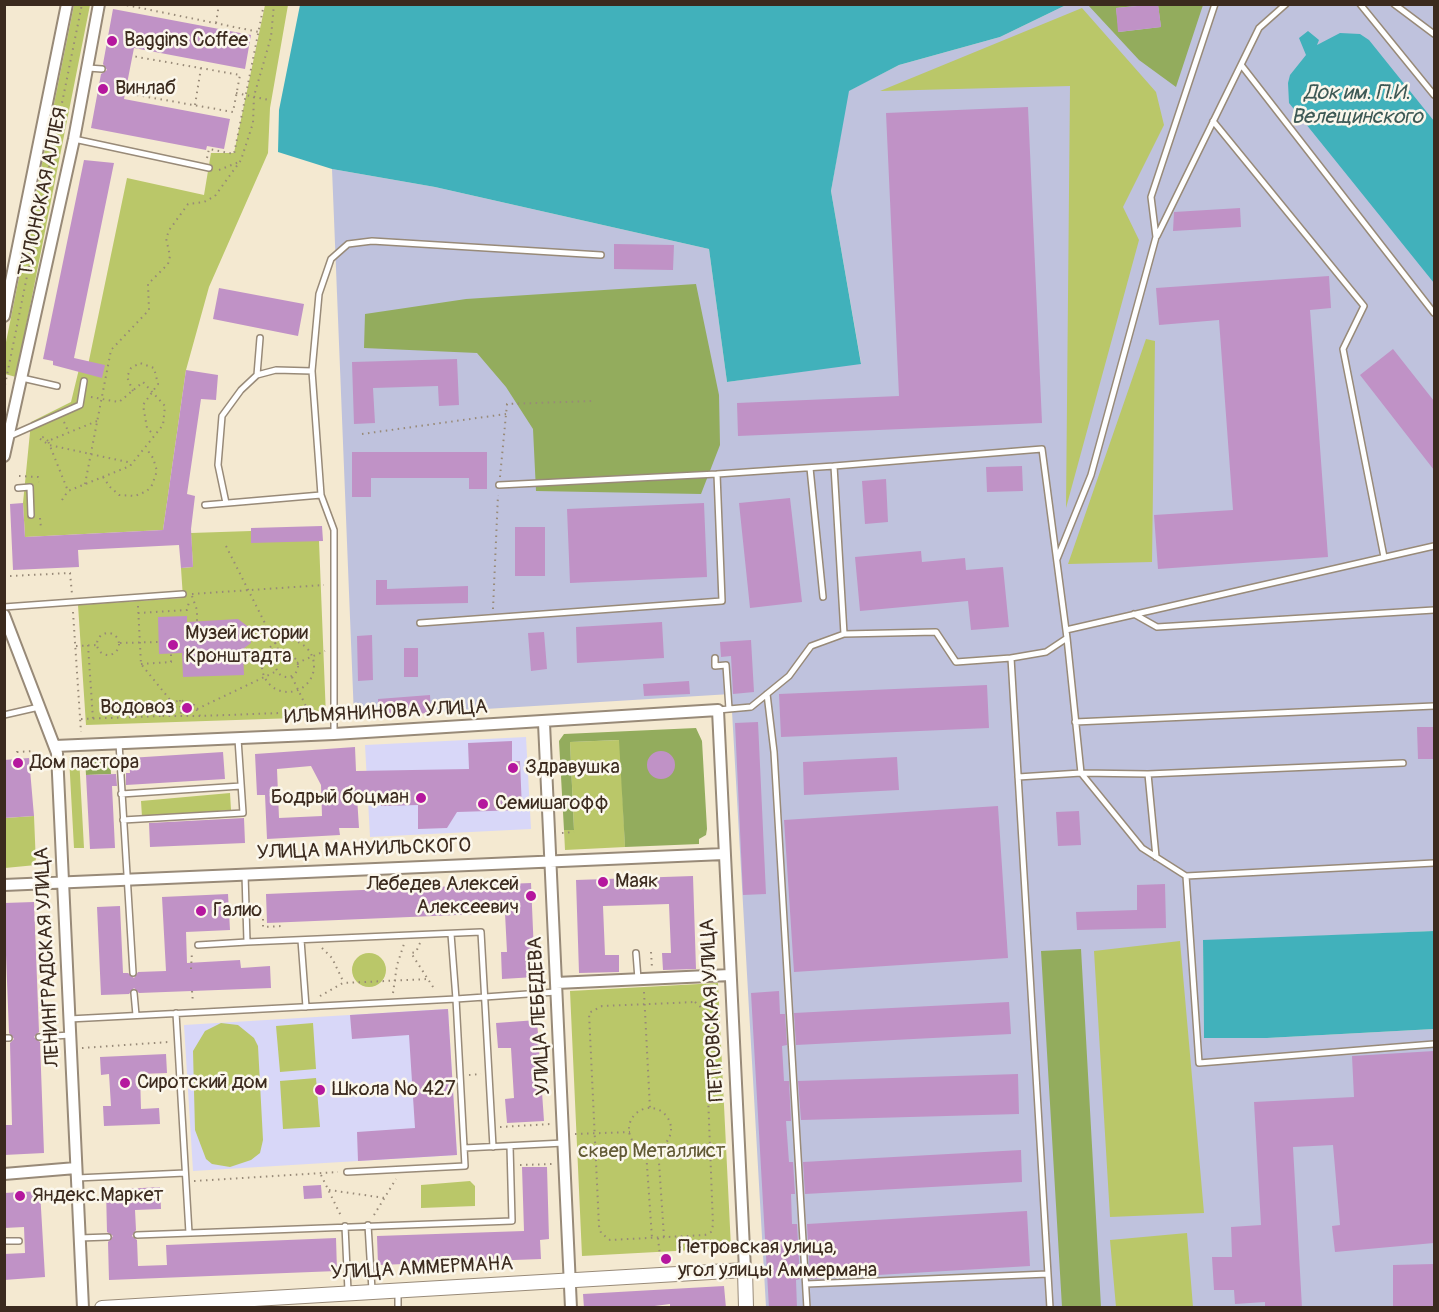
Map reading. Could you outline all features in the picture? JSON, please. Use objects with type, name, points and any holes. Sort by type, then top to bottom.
[{"type":"street","name":"ТУЛОНСКАЯ АЛЛЕЯ","points":[[4,316],[8,276],[67,4]]},
{"type":"street","name":"ТУЛОНСКАЯ АЛЛЕЯ","points":[[4,456],[74,139],[99,4]]},
{"type":"street","name":"ЛЕНИНГРАДСКАЯ УЛИЦА","points":[[4,615],[56,746],[83,1308]]},
{"type":"street","name":"ИЛЬМЯНИНОВА УЛИЦА","points":[[56,746],[543,723],[723,710]]},
{"type":"street","name":"ПЕТРОВСКАЯ УЛИЦА","points":[[723,710],[724,854],[746,1308]]},
{"type":"street","name":"УЛИЦА ЛЕБЕДЕВА","points":[[543,723],[571,1308]]},
{"type":"street","name":"УЛИЦА МАНУИЛЬСКОГО","points":[[4,885],[724,854]]},
{"type":"street","points":[[556,988],[730,975]]},
{"type":"street","points":[[4,1174],[76,1173]]},
{"type":"street","name":"УЛИЦА АММЕРМАНА","points":[[102,1308],[283,1302],[349,1293],[745,1270]]},
{"type":"lane","points":[[1156,237],[1150,197],[1215,4]]},
{"type":"lane","points":[[1057,559],[1091,475],[1156,237],[1259,28],[1286,4]]},
{"type":"lane","points":[[1360,4],[1434,95]]},
{"type":"lane","points":[[1394,4],[1434,34]]},
{"type":"lane","points":[[1242,66],[1434,314]]},
{"type":"lane","points":[[88,68],[102,69]]},
{"type":"lane","points":[[1213,121],[1364,306],[1343,349],[1384,557]]},
{"type":"lane","points":[[74,139],[207,168]]},
{"type":"lane","points":[[334,734],[334,530],[321,495],[312,371],[319,294],[331,259],[348,244],[372,241],[601,255]]},
{"type":"lane","points":[[257,375],[260,338]]},
{"type":"lane","points":[[226,503],[218,465],[222,416],[241,390],[257,375],[276,370],[312,371]]},
{"type":"lane","points":[[22,378],[57,386]]},
{"type":"lane","points":[[10,435],[80,405],[84,381]]},
{"type":"lane","points":[[499,485],[810,468],[1042,449],[1067,638],[1080,773],[1142,848],[1186,876],[1434,863]]},
{"type":"lane","points":[[834,466],[844,634]]},
{"type":"lane","points":[[810,468],[823,597]]},
{"type":"lane","points":[[420,623],[722,601],[717,474]]},
{"type":"lane","points":[[18,488],[30,487],[31,515]]},
{"type":"lane","points":[[205,505],[321,495]]},
{"type":"lane","points":[[1066,630],[1434,546]]},
{"type":"lane","points":[[4,607],[183,594]]},
{"type":"lane","points":[[1134,614],[1157,627],[1434,610]]},
{"type":"lane","points":[[715,658],[716,666],[726,665],[723,710],[751,707],[789,676],[811,646],[844,634],[936,633],[956,662],[1011,658],[1046,652],[1067,638]]},
{"type":"lane","points":[[1011,658],[1050,1308]]},
{"type":"lane","points":[[767,694],[774,752],[807,1308]]},
{"type":"lane","points":[[4,715],[40,706]]},
{"type":"lane","points":[[1075,722],[1434,706]]},
{"type":"lane","points":[[123,820],[243,813],[238,739]]},
{"type":"lane","points":[[119,743],[133,972]]},
{"type":"lane","points":[[1018,777],[1403,763]]},
{"type":"lane","points":[[1148,774],[1156,857]]},
{"type":"lane","points":[[121,794],[241,786]]},
{"type":"lane","points":[[244,873],[248,942]]},
{"type":"lane","points":[[1186,876],[1199,1063],[1434,1044]]},
{"type":"lane","points":[[198,945],[481,932],[493,1147]]},
{"type":"lane","points":[[347,1172],[465,1166],[452,934]]},
{"type":"lane","points":[[301,940],[306,1006]]},
{"type":"lane","points":[[636,953],[640,983]]},
{"type":"lane","points":[[69,1019],[442,1000],[556,988]]},
{"type":"lane","points":[[135,993],[136,1015]]},
{"type":"lane","points":[[176,1013],[189,1233]]},
{"type":"lane","points":[[39,1037],[70,1035]]},
{"type":"lane","points":[[166,1084],[180,1083]]},
{"type":"lane","points":[[464,1148],[564,1143]]},
{"type":"lane","points":[[136,1235],[512,1221],[510,1146]]},
{"type":"lane","points":[[76,1173],[185,1173]]},
{"type":"lane","points":[[345,1226],[349,1293]]},
{"type":"lane","points":[[368,1226],[372,1292]]},
{"type":"lane","points":[[79,1238],[108,1237]]},
{"type":"lane","points":[[4,1241],[19,1241]]},
{"type":"lane","points":[[806,1284],[1048,1274]]},
{"type":"lane","points":[[398,1290],[398,1308]]},
{"type":"path","points":[[5,385],[82,4]]},
{"type":"path","points":[[121,4],[259,32]]},
{"type":"path","points":[[216,23],[219,4]]},
{"type":"path","points":[[241,160],[219,170],[207,168],[209,150],[234,154],[264,4]]},
{"type":"path","points":[[85,484],[111,350],[149,310],[148,284],[168,264],[170,256],[166,238],[170,229],[188,204],[204,202],[215,195],[241,160],[253,123],[254,96],[271,37],[274,4]]},
{"type":"path","points":[[125,93],[233,112],[237,93],[240,75],[132,56]]},
{"type":"path","points":[[195,105],[201,68]]},
{"type":"path","points":[[237,93],[269,100]]},
{"type":"path","points":[[133,391],[127,377],[131,368],[140,363],[154,368],[158,376],[158,384],[143,405],[147,428],[154,435]]},
{"type":"path","points":[[62,500],[68,491],[132,463],[162,425],[165,406],[143,382],[119,402],[82,395]]},
{"type":"path","points":[[362,434],[506,414]]},
{"type":"path","points":[[49,443],[97,421]]},
{"type":"path","points":[[49,443],[132,463]]},
{"type":"path","points":[[49,443],[68,491]]},
{"type":"path","points":[[103,477],[120,495],[135,496],[147,490],[152,485],[157,471],[153,458],[145,447]]},
{"type":"path","points":[[226,546],[282,657]]},
{"type":"path","points":[[10,576],[70,573],[81,732]]},
{"type":"path","points":[[183,594],[333,585]]},
{"type":"path","points":[[138,613],[187,610],[191,594]]},
{"type":"path","points":[[191,594],[197,610],[197,622]]},
{"type":"path","points":[[137,598],[141,664],[172,702]]},
{"type":"path","points":[[110,633],[116,636],[120,643],[116,653],[109,656],[99,651],[97,645],[102,635],[110,633]]},
{"type":"path","points":[[294,641],[308,650],[312,657],[313,673],[310,680],[298,690],[290,692],[275,689],[264,677],[262,660],[265,652],[275,643],[294,641]]},
{"type":"path","points":[[120,643],[159,642]]},
{"type":"path","points":[[88,645],[93,719]]},
{"type":"path","points":[[75,646],[97,645]]},
{"type":"path","points":[[297,663],[333,648]]},
{"type":"path","points":[[141,664],[171,662],[171,654]]},
{"type":"path","points":[[282,657],[292,657],[297,663],[296,671],[291,676],[284,677],[277,671],[277,662],[282,657]]},
{"type":"path","points":[[196,709],[277,671]]},
{"type":"path","points":[[291,676],[314,723]]},
{"type":"path","points":[[162,716],[172,702],[180,700],[189,702],[200,716]]},
{"type":"path","points":[[180,700],[181,716]]},
{"type":"path","points":[[80,719],[308,712]]},
{"type":"path","points":[[18,758],[17,752],[34,751]]},
{"type":"path","points":[[559,833],[574,832]]},
{"type":"path","points":[[246,907],[263,916],[263,927],[282,927]]},
{"type":"path","points":[[411,953],[416,952],[424,935]]},
{"type":"path","points":[[393,1002],[397,965],[404,948],[403,936]]},
{"type":"path","points":[[314,939],[332,958],[344,983]]},
{"type":"path","points":[[191,969],[190,953],[198,945]]},
{"type":"path","points":[[404,948],[411,953],[442,1000]]},
{"type":"path","points":[[306,1006],[329,989],[344,983],[428,979]]},
{"type":"path","points":[[640,983],[644,1004],[650,1109]]},
{"type":"path","points":[[192,991],[193,1012]]},
{"type":"path","points":[[694,1002],[704,1010],[714,1218],[711,1232],[705,1235],[610,1240],[601,1233],[589,1013],[597,1007],[644,1004],[694,1002]]},
{"type":"path","points":[[70,1049],[178,1041]]},
{"type":"path","points":[[463,1075],[486,1074]]},
{"type":"path","points":[[658,1148],[669,1139],[671,1126],[665,1115],[650,1109],[639,1112],[634,1116],[630,1132],[635,1143],[646,1150],[711,1148]]},
{"type":"path","points":[[492,1127],[551,1124]]},
{"type":"path","points":[[573,1134],[630,1132]]},
{"type":"path","points":[[658,1148],[664,1237]]},
{"type":"path","points":[[646,1150],[652,1238]]},
{"type":"path","points":[[510,1165],[553,1164]]},
{"type":"path","points":[[368,1226],[403,1169]]},
{"type":"path","points":[[186,1182],[347,1172]]},
{"type":"path","points":[[320,1174],[345,1226]]},
{"type":"path","points":[[328,1190],[385,1198]]},
{"type":"path","points":[[658,1237],[660,1256]]},
{"type":"shaded area","points":[[1066,5],[1434,5],[1434,931],[1203,941],[1204,1038],[1267,1038],[1434,1029],[1434,1307],[766,1307],[731,694],[354,717],[332,169],[435,187],[709,249],[727,382],[861,363],[831,191],[848,91],[899,65],[1000,37]]},
{"type":"shaded area","points":[[526,737],[531,829],[370,837],[365,745]]},
{"type":"shaded area","name":"Школа № 427","points":[[448,1009],[457,1155],[193,1171],[184,1025]]},
{"type":"green space","points":[[74,5],[90,5],[16,377],[5,374],[5,347]]},
{"type":"green space","points":[[265,5],[288,5],[270,108],[268,153],[209,287],[186,370],[163,530],[25,537],[23,503],[31,422],[71,402],[79,369],[87,370],[127,178],[204,195],[211,153],[234,153]]},
{"type":"green space","points":[[1088,5],[1145,5],[1116,8],[1119,32],[1161,27],[1158,5],[1203,5],[1176,87],[1139,60]]},
{"type":"green space","points":[[1082,8],[1156,92],[1164,125],[1123,207],[1139,240],[1066,508],[1070,86],[880,91]]},
{"type":"green space","points":[[696,284],[719,395],[720,445],[701,494],[536,491],[533,429],[506,387],[477,353],[364,348],[365,314],[466,299]]},
{"type":"green space","points":[[1146,339],[1155,341],[1152,562],[1068,564]]},
{"type":"green space","points":[[251,531],[319,541],[326,717],[86,725],[78,605],[183,598],[181,568],[193,567],[191,533]]},
{"type":"green space","points":[[696,728],[702,741],[707,829],[706,835],[699,839],[699,844],[625,847],[619,740],[570,742],[574,830],[564,830],[559,741],[564,734]]},
{"type":"green space","points":[[620,740],[625,847],[565,850],[564,830],[574,829],[570,742]]},
{"type":"green space","points":[[69,757],[79,757],[84,848],[74,848]]},
{"type":"green space","points":[[110,757],[111,774],[86,775],[85,758]]},
{"type":"green space","points":[[230,793],[231,810],[142,817],[141,801]]},
{"type":"green space","points":[[34,816],[36,865],[5,868],[5,818]]},
{"type":"green space","points":[[1180,941],[1204,1213],[1110,1217],[1094,951]]},
{"type":"green space","points":[[1081,949],[1101,1307],[1062,1307],[1041,951]]},
{"type":"green space","points":[[369,953],[381,958],[386,970],[381,982],[369,987],[357,982],[352,970],[357,958]]},
{"type":"green space","name":"сквер Металлист","points":[[718,983],[731,1248],[582,1256],[570,991]]},
{"type":"green space","points":[[221,1023],[238,1025],[254,1038],[258,1046],[263,1140],[260,1153],[251,1160],[230,1167],[212,1164],[206,1159],[195,1130],[193,1051],[205,1031]]},
{"type":"green space","points":[[313,1023],[316,1069],[280,1072],[276,1026]]},
{"type":"green space","points":[[316,1078],[320,1127],[283,1129],[280,1081]]},
{"type":"green space","points":[[470,1181],[475,1186],[475,1206],[421,1208],[421,1185]]},
{"type":"green space","points":[[1187,1233],[1193,1307],[1116,1307],[1110,1240]]},
{"type":"water","points":[[300,4],[1066,5],[1000,37],[899,65],[849,91],[831,191],[861,364],[727,382],[709,249],[435,187],[332,169],[278,152],[279,110]]},
{"type":"water","name":"Док им. П.И. Велещинского","points":[[1308,31],[1319,40],[1317,45],[1340,33],[1360,34],[1369,40],[1434,121],[1434,283],[1289,103],[1290,75],[1306,55],[1299,38]]},
{"type":"water","points":[[1434,931],[1434,1029],[1267,1038],[1204,1038],[1203,940]]},
{"type":"building","points":[[1158,4],[1161,27],[1118,32],[1116,8]]},
{"type":"building","points":[[113,9],[251,35],[245,69],[134,48],[124,99],[230,119],[224,149],[207,146],[206,150],[91,128],[101,74],[107,70],[103,64]]},
{"type":"building","points":[[1028,107],[1042,423],[738,436],[737,403],[899,396],[886,113]]},
{"type":"building","points":[[84,160],[114,163],[74,358],[105,365],[102,378],[53,365],[53,361],[43,359]]},
{"type":"building","points":[[1240,208],[1241,227],[1173,231],[1174,212]]},
{"type":"building","points":[[614,244],[674,245],[673,270],[614,269]]},
{"type":"building","points":[[1329,276],[1331,308],[1310,310],[1328,557],[1158,569],[1154,515],[1233,510],[1219,320],[1159,325],[1156,288]]},
{"type":"building","points":[[219,288],[304,304],[298,336],[213,319]]},
{"type":"building","points":[[1393,349],[1434,401],[1434,470],[1360,375]]},
{"type":"building","points":[[457,359],[459,405],[439,406],[438,386],[373,388],[375,423],[354,424],[352,362]]},
{"type":"building","points":[[186,370],[218,375],[216,400],[201,399],[187,494],[195,496],[191,529],[193,567],[181,568],[179,545],[78,550],[79,567],[13,570],[10,504],[23,503],[25,537],[163,530]]},
{"type":"building","points":[[352,452],[487,452],[487,489],[469,489],[469,478],[371,478],[371,497],[352,497]]},
{"type":"building","points":[[1022,466],[1023,491],[987,492],[986,467]]},
{"type":"building","points":[[886,479],[888,522],[865,524],[862,481]]},
{"type":"building","points":[[790,498],[802,602],[750,608],[739,503]]},
{"type":"building","points":[[704,503],[707,577],[570,583],[567,509]]},
{"type":"building","points":[[322,526],[323,541],[251,543],[251,528]]},
{"type":"building","points":[[515,527],[545,527],[545,576],[515,576]]},
{"type":"building","points":[[921,551],[922,562],[965,558],[966,570],[1003,567],[1009,627],[971,630],[968,601],[860,611],[855,557]]},
{"type":"building","points":[[376,580],[387,580],[387,589],[468,586],[468,603],[376,605]]},
{"type":"building","points":[[187,616],[187,622],[238,619],[250,628],[251,643],[243,649],[244,675],[183,677],[182,653],[159,654],[158,617]]},
{"type":"building","points":[[662,622],[664,658],[577,663],[576,627]]},
{"type":"building","points":[[544,632],[547,669],[531,671],[528,633]]},
{"type":"building","points":[[372,635],[373,680],[358,681],[357,636]]},
{"type":"building","points":[[751,640],[754,692],[733,694],[731,656],[721,657],[720,642]]},
{"type":"building","points":[[404,648],[418,648],[418,677],[404,677]]},
{"type":"building","points":[[689,681],[690,694],[644,696],[643,684]]},
{"type":"building","points":[[987,685],[989,728],[781,737],[779,694]]},
{"type":"building","points":[[430,695],[431,713],[379,716],[378,699]]},
{"type":"building","points":[[758,722],[766,894],[743,895],[735,723]]},
{"type":"building","points":[[1417,727],[1434,727],[1434,759],[1418,759]]},
{"type":"building","points":[[512,741],[512,761],[520,761],[522,810],[457,812],[447,828],[418,829],[418,805],[381,806],[381,796],[357,797],[359,828],[339,828],[340,835],[267,839],[265,795],[257,795],[255,754],[355,747],[356,771],[469,769],[468,743]],"holes":[[[311,766],[321,785],[322,816],[279,818],[277,769]]]},
{"type":"building","points":[[661,751],[671,755],[675,765],[671,775],[661,779],[651,775],[647,765],[651,755]]},
{"type":"building","points":[[223,752],[225,779],[126,785],[126,773],[130,773],[129,758]]},
{"type":"building","points":[[897,757],[899,790],[804,795],[803,762]]},
{"type":"building","points":[[29,758],[34,816],[4,818],[4,760]]},
{"type":"building","points":[[116,774],[117,786],[112,786],[115,848],[90,849],[86,775]]},
{"type":"building","points":[[998,806],[1008,958],[794,972],[784,820]]},
{"type":"building","points":[[1079,811],[1081,845],[1058,846],[1056,812]]},
{"type":"building","points":[[244,818],[245,843],[150,847],[149,823]]},
{"type":"building","points":[[693,876],[696,969],[663,970],[662,953],[671,953],[669,904],[603,906],[605,955],[619,955],[619,972],[579,973],[576,880]]},
{"type":"building","points":[[531,883],[535,977],[502,979],[501,952],[507,952],[505,913],[267,923],[266,894]]},
{"type":"building","points":[[1165,884],[1166,928],[1077,930],[1076,912],[1137,910],[1137,885]]},
{"type":"building","points":[[228,894],[230,930],[186,932],[187,963],[240,960],[241,968],[270,966],[271,988],[139,993],[134,988],[129,994],[101,995],[97,907],[120,906],[123,973],[128,973],[134,978],[138,972],[166,971],[162,897]]},
{"type":"building","points":[[34,902],[39,1032],[34,1037],[40,1042],[44,1153],[4,1155],[4,1125],[12,1125],[10,1043],[14,1039],[9,1033],[4,903]]},
{"type":"building","points":[[779,991],[780,1014],[785,1014],[787,1045],[782,1046],[784,1081],[789,1081],[791,1121],[786,1121],[789,1162],[793,1162],[795,1194],[791,1194],[792,1224],[797,1224],[800,1279],[796,1280],[797,1308],[769,1308],[751,993]]},
{"type":"building","points":[[1009,1002],[1011,1034],[796,1045],[794,1013]]},
{"type":"building","points":[[448,1009],[457,1155],[358,1161],[357,1132],[415,1128],[409,1035],[352,1039],[350,1015]]},
{"type":"building","points":[[537,1020],[544,1121],[507,1123],[505,1099],[514,1098],[511,1048],[498,1048],[496,1023]]},
{"type":"building","points":[[1434,1051],[1434,1243],[1335,1252],[1332,1226],[1340,1225],[1333,1145],[1293,1147],[1302,1308],[1265,1308],[1265,1302],[1235,1304],[1234,1290],[1214,1290],[1212,1257],[1232,1257],[1231,1227],[1261,1225],[1254,1102],[1354,1097],[1352,1056]]},
{"type":"building","name":"Сиротский дом","points":[[166,1054],[167,1073],[140,1074],[141,1109],[159,1108],[160,1124],[104,1126],[103,1106],[111,1106],[109,1074],[101,1075],[100,1057]]},
{"type":"building","points":[[1018,1074],[1019,1114],[801,1120],[798,1081]]},
{"type":"building","points":[[1021,1150],[1022,1182],[805,1194],[803,1162]]},
{"type":"building","points":[[522,1167],[547,1167],[549,1239],[540,1240],[541,1259],[378,1265],[377,1236],[524,1231]]},
{"type":"building","points":[[321,1185],[322,1198],[304,1199],[303,1186]]},
{"type":"building","points":[[160,1187],[161,1209],[135,1210],[136,1230],[132,1236],[137,1240],[138,1266],[167,1265],[166,1245],[336,1238],[337,1271],[109,1280],[108,1242],[113,1236],[107,1232],[106,1190]]},
{"type":"building","points":[[40,1191],[45,1277],[4,1280],[4,1254],[25,1253],[24,1227],[4,1228],[4,1193]]},
{"type":"building","points":[[1027,1211],[1030,1266],[810,1279],[807,1224]]},
{"type":"building","points":[[1434,1264],[1434,1308],[1393,1308],[1393,1265]]},
{"type":"building","points":[[724,1286],[726,1308],[670,1308],[670,1304],[639,1308],[584,1308],[583,1294]]},
{"type":"place","name":"Baggins Coffee","points":[[112,41]]},
{"type":"place","name":"Винлаб","points":[[103,89]]},
{"type":"place","name":"Музей истории Кронштадта","points":[[173,645]]},
{"type":"place","name":"Водовоз","points":[[187,708]]},
{"type":"place","name":"Дом пастора","points":[[18,763]]},
{"type":"place","name":"Здравушка","points":[[513,768]]},
{"type":"place","name":"Бодрый боцман","points":[[421,798]]},
{"type":"place","name":"Семишагофф","points":[[483,804]]},
{"type":"place","name":"Маяк","points":[[603,882]]},
{"type":"place","name":"Лебедев Алексей Алексеевич","points":[[531,896]]},
{"type":"place","name":"Галио","points":[[201,911]]},
{"type":"place","name":"Сиротский дом","points":[[125,1083]]},
{"type":"place","name":"Школа № 427","points":[[320,1090]]},
{"type":"place","name":"Яндекс.Маркет","points":[[20,1196]]},
{"type":"place","name":"Петровская улица, угол улицы Аммермана","points":[[666,1259]]}]
